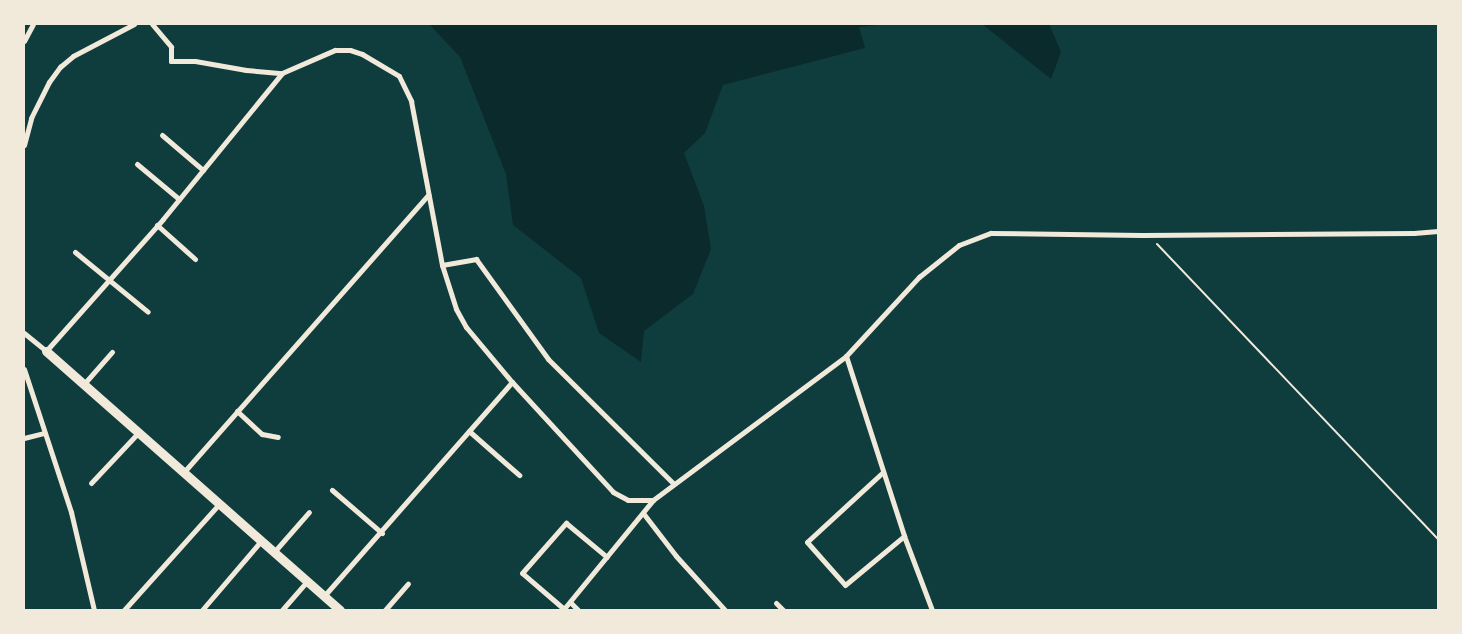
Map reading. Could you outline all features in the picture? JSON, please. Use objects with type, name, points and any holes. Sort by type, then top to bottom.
[{"type":"street","points":[[24,42],[33,24]]},
{"type":"street","points":[[119,24],[123,29]]},
{"type":"street","points":[[24,145],[31,118],[49,82],[60,67],[73,56],[134,24]]},
{"type":"street","points":[[152,24],[171,47],[171,61],[195,61],[282,74]]},
{"type":"street","points":[[46,351],[158,224],[282,74],[335,50],[350,50],[362,54],[399,76],[411,101],[442,265],[456,309],[466,327],[512,382],[613,492],[628,500],[652,500]]},
{"type":"street","points":[[162,135],[203,170]]},
{"type":"street","points":[[137,164],[178,199]]},
{"type":"street","points":[[183,473],[428,195]]},
{"type":"street","points":[[158,224],[195,259]]},
{"type":"street","points":[[607,557],[566,523],[522,573],[564,610],[643,513],[652,500],[846,356],[919,277],[959,245],[991,233],[1142,235],[1414,233],[1438,231]]},
{"type":"street","points":[[75,252],[148,312]]},
{"type":"street","points":[[442,265],[476,259],[548,359],[673,483]]},
{"type":"street","points":[[24,333],[340,610]]},
{"type":"street","points":[[83,385],[112,352]]},
{"type":"street","points":[[846,356],[904,536],[932,610]]},
{"type":"street","points":[[24,369],[71,512],[94,610]]},
{"type":"street","points":[[324,596],[382,533],[512,382]]},
{"type":"street","points":[[237,411],[262,434],[278,437]]},
{"type":"street","points":[[469,431],[519,475]]},
{"type":"street","points":[[24,438],[44,433]]},
{"type":"street","points":[[91,483],[138,433]]},
{"type":"street","points":[[883,472],[806,542],[845,584],[904,536]]},
{"type":"street","points":[[332,490],[382,533]]},
{"type":"street","points":[[124,610],[220,503]]},
{"type":"street","points":[[274,553],[309,512]]},
{"type":"street","points":[[643,513],[676,556],[725,610]]},
{"type":"street","points":[[202,610],[261,541]]},
{"type":"street","points":[[282,610],[306,582]]},
{"type":"street","points":[[385,610],[408,584]]},
{"type":"street","points":[[570,602],[578,610]]},
{"type":"street","points":[[776,603],[783,610]]},
{"type":"path","points":[[1142,235],[1157,244],[1438,539]]},
{"type":"water","points":[[429,24],[888,24],[859,27],[865,48],[723,85],[705,133],[684,153],[704,206],[711,249],[693,294],[644,331],[641,362],[599,333],[581,278],[513,225],[506,174],[460,57]]},
{"type":"water","points":[[982,24],[1049,24],[1061,52],[1051,79]]}]
